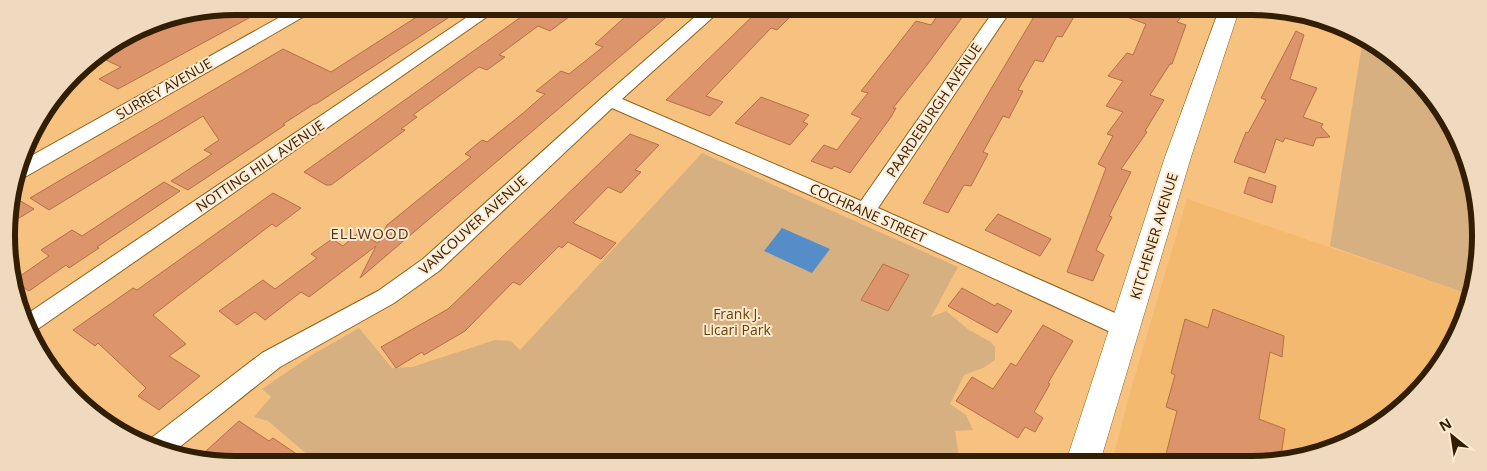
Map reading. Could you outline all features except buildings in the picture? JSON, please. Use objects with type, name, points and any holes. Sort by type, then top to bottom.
[{"type":"street","name":"SURREY AVENUE","points":[[26,167],[293,15]]},
{"type":"street","name":"NOTTING HILL AVENUE","points":[[33,322],[481,15]]},
{"type":"street","name":"VANCOUVER AVENUE","points":[[164,443],[271,360],[386,297],[431,265],[610,100],[707,15]]},
{"type":"street","name":"PAARDEBURGH AVENUE","points":[[865,211],[1000,15]]},
{"type":"street","name":"KITCHENER AVENUE","points":[[1085,456],[1178,157],[1227,15]]},
{"type":"street","name":"COCHRANE STREET","points":[[610,100],[865,211],[1126,328]]},
{"type":"shaded area","points":[[1187,199],[1464,293],[1449,333],[1435,358],[1417,381],[1397,401],[1374,419],[1336,439],[1309,448],[1266,456],[1114,456],[1131,389]]},
{"type":"green space","points":[[1362,45],[1386,61],[1417,90],[1435,113],[1455,151],[1468,192],[1472,221],[1472,250],[1464,293],[1330,246]]},
{"type":"green space","name":"Frank J. Licari Park","points":[[702,153],[958,267],[931,317],[946,311],[969,330],[991,342],[995,347],[995,360],[983,368],[964,375],[950,404],[966,415],[973,430],[955,431],[959,456],[309,456],[268,421],[254,417],[271,397],[262,389],[312,355],[359,328],[392,368],[412,367],[495,340],[511,341],[520,350]]},
{"type":"water","points":[[782,228],[830,249],[812,273],[764,251]]},
{"type":"district","name":"ELLWOOD","points":[[370,234]]}]
